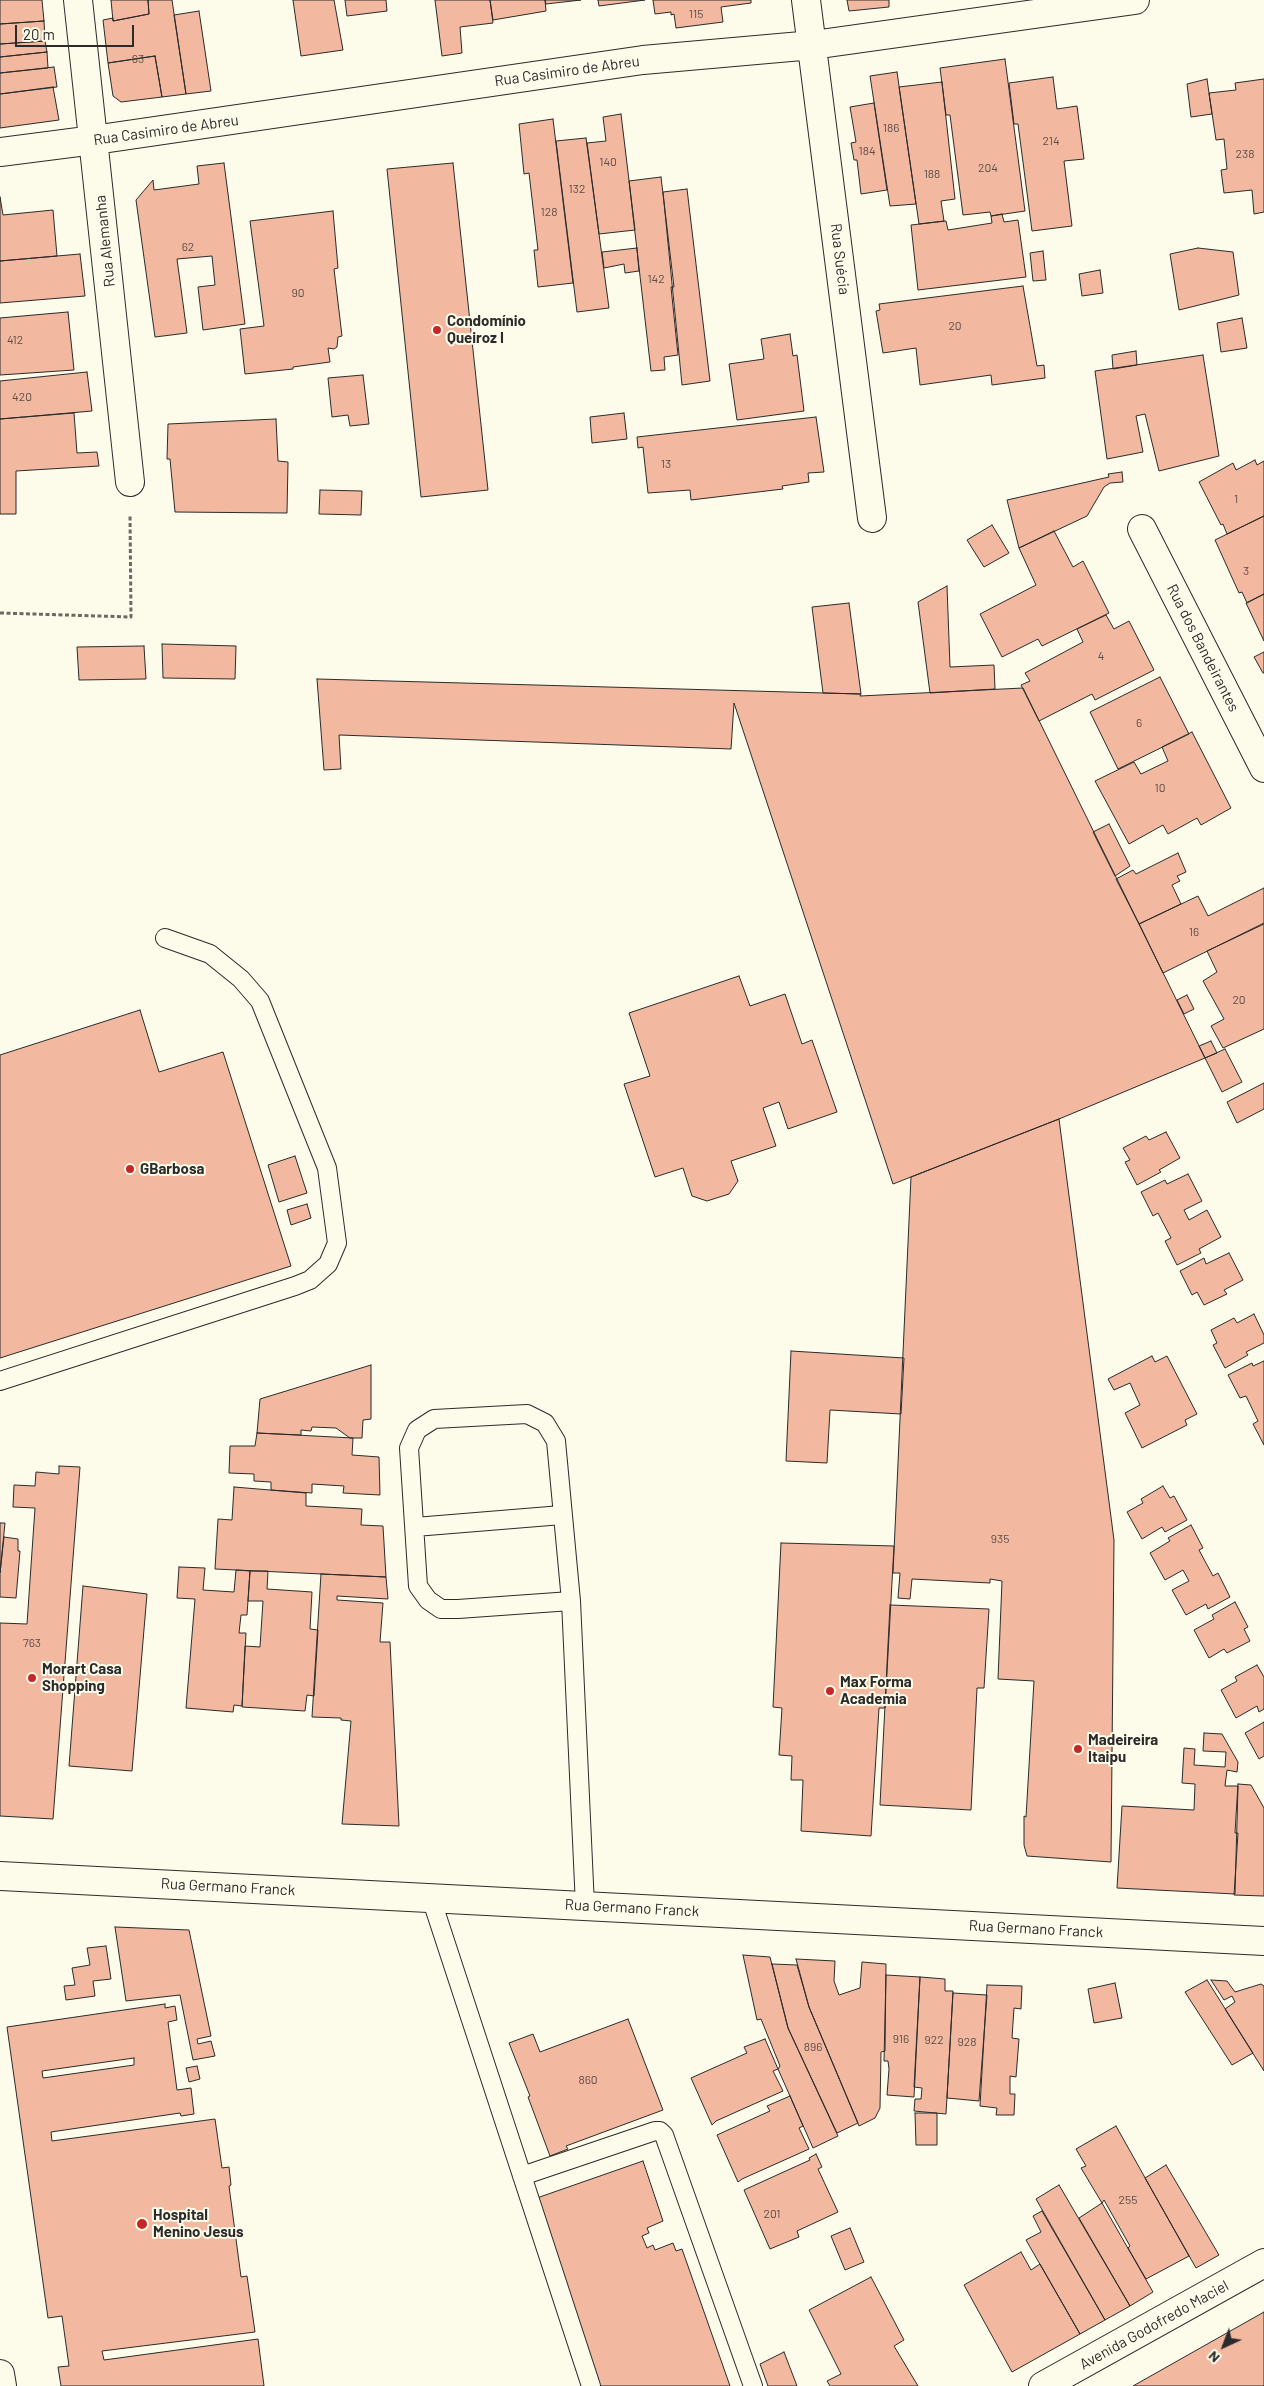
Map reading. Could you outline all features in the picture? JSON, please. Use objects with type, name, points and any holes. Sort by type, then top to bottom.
[{"type":"street","name":"Rua Alemanha","points":[[78,0],[130,482]]},
{"type":"street","name":"Rua Suécia","points":[[806,0],[872,518]]},
{"type":"street","name":"Rua Casimiro de Abreu","points":[[0,152],[643,60],[813,45],[1135,0]]},
{"type":"street","name":"Rua dos Bandeirantes","points":[[1142,530],[1264,768]]},
{"type":"street","name":"Rua Germano Franck","points":[[0,1876],[1264,1942]]},
{"type":"street","name":"Avenida Godofredo Maciel","points":[[1043,2386],[1264,2263]]},
{"type":"street","points":[[0,2374],[2,2386]]},
{"type":"lane","points":[[0,1381],[310,1280],[328,1264],[338,1243],[327,1168],[260,1001],[241,979],[210,954],[165,938]]},
{"type":"lane","points":[[570,1601],[441,1609],[428,1600],[418,1586],[409,1448],[417,1430],[434,1419],[527,1414],[545,1423],[556,1441],[570,1601],[585,1906]]},
{"type":"lane","points":[[415,1527],[562,1515]]},
{"type":"lane","points":[[431,1898],[591,2386]]},
{"type":"lane","points":[[522,2176],[655,2131],[660,2131],[667,2145],[753,2386]]},
{"type":"path","points":[[0,613],[131,617],[130,482]]},
{"type":"building","points":[[0,0],[42,0],[44,21],[0,24]]},
{"type":"building","points":[[111,0],[148,0],[149,14],[113,21]]},
{"type":"building","points":[[148,0],[172,0],[186,94],[162,97],[155,56],[108,63],[103,20],[113,18],[113,21],[149,14]]},
{"type":"building","points":[[293,0],[334,0],[343,50],[301,56]]},
{"type":"building","points":[[345,0],[386,0],[387,11],[347,16]]},
{"type":"building","points":[[435,0],[490,0],[493,23],[460,27],[462,53],[442,56]]},
{"type":"building","points":[[490,0],[545,0],[546,11],[493,20]]},
{"type":"building","points":[[545,0],[581,0],[546,4]]},
{"type":"building","points":[[598,0],[645,0],[599,6]]},
{"type":"building","points":[[653,0],[751,0],[751,3],[721,7],[723,22],[676,28],[674,14],[671,15],[671,12],[655,14]]},
{"type":"building","points":[[847,0],[889,0],[889,7],[849,11]]},
{"type":"building","points":[[199,11],[211,91],[186,94],[174,15]]},
{"type":"building","points":[[44,21],[45,41],[0,44],[0,24]]},
{"type":"building","points":[[45,41],[47,52],[0,57],[0,44]]},
{"type":"building","points":[[47,52],[48,68],[0,73],[0,57]]},
{"type":"building","points":[[155,56],[162,97],[121,102],[113,96],[108,63]]},
{"type":"building","points":[[1005,59],[1025,211],[991,216],[990,212],[963,215],[950,115],[946,115],[940,68]]},
{"type":"building","points":[[54,67],[57,87],[0,94],[0,73]]},
{"type":"building","points":[[897,72],[916,204],[890,206],[870,76]]},
{"type":"building","points":[[1053,77],[1057,109],[1077,106],[1084,159],[1064,161],[1072,226],[1032,231],[1018,124],[1014,124],[1009,83]]},
{"type":"building","points":[[1207,79],[1212,114],[1191,117],[1187,84]]},
{"type":"building","points":[[1264,79],[1264,212],[1254,214],[1252,190],[1224,193],[1221,170],[1227,169],[1224,139],[1216,140],[1209,93],[1236,90],[1235,83]]},
{"type":"building","points":[[942,82],[955,199],[941,201],[944,221],[919,224],[899,87]]},
{"type":"building","points":[[53,87],[59,120],[0,128],[0,94]]},
{"type":"building","points":[[874,103],[887,190],[861,194],[857,160],[854,160],[851,143],[856,142],[850,107]]},
{"type":"building","points":[[621,114],[635,230],[599,234],[587,143],[606,141],[603,117]]},
{"type":"building","points":[[553,119],[573,283],[538,287],[534,250],[538,250],[529,173],[524,174],[519,124]]},
{"type":"building","points":[[586,138],[609,308],[577,312],[556,141]]},
{"type":"building","points":[[224,163],[245,324],[203,330],[198,287],[215,285],[212,256],[177,259],[187,333],[155,337],[136,200],[153,180],[154,190],[199,184],[197,166]]},
{"type":"building","name":"Condomínio Queiroz I","points":[[453,163],[488,490],[421,497],[387,169]]},
{"type":"building","points":[[661,177],[674,287],[671,287],[678,355],[664,357],[665,370],[651,371],[629,181]]},
{"type":"building","points":[[687,189],[710,381],[682,385],[663,192]]},
{"type":"building","points":[[0,197],[3,215],[53,210],[57,256],[0,261]]},
{"type":"building","points":[[333,211],[338,268],[334,269],[342,336],[338,337],[337,347],[334,349],[328,348],[330,362],[293,367],[293,369],[245,374],[240,329],[264,326],[250,221]]},
{"type":"building","points":[[1002,214],[1004,222],[1018,220],[1026,277],[918,290],[911,225],[946,221],[948,230],[992,223],[991,216]]},
{"type":"building","points":[[637,248],[639,271],[625,273],[624,264],[604,268],[602,252]]},
{"type":"building","points":[[1198,248],[1233,252],[1239,295],[1179,310],[1170,254]]},
{"type":"building","points":[[1043,251],[1046,280],[1033,281],[1030,253]]},
{"type":"building","points":[[80,254],[85,296],[0,303],[0,261]]},
{"type":"building","points":[[1100,270],[1103,293],[1082,296],[1079,274]]},
{"type":"building","points":[[1023,286],[1037,366],[1044,365],[1045,378],[992,385],[991,375],[920,385],[916,348],[883,353],[876,311],[880,310],[879,304]]},
{"type":"building","points":[[68,312],[74,370],[0,375],[0,318]]},
{"type":"building","points":[[1242,318],[1247,348],[1221,352],[1217,323]]},
{"type":"building","points":[[790,334],[793,356],[797,355],[804,411],[737,420],[729,364],[764,359],[761,339]]},
{"type":"building","points":[[1136,351],[1137,365],[1113,369],[1112,355]]},
{"type":"building","points":[[1203,355],[1219,456],[1159,471],[1145,414],[1136,416],[1143,452],[1107,459],[1095,371]]},
{"type":"building","points":[[87,372],[92,411],[0,419],[0,381]]},
{"type":"building","points":[[363,375],[369,424],[350,426],[348,415],[332,417],[328,378]]},
{"type":"building","points":[[74,413],[77,453],[97,452],[99,466],[16,471],[16,514],[0,514],[0,419]]},
{"type":"building","points":[[624,413],[627,439],[592,443],[590,417]]},
{"type":"building","points":[[816,417],[824,472],[808,473],[809,482],[782,486],[783,489],[691,500],[690,490],[648,493],[643,447],[638,448],[637,437]]},
{"type":"building","points":[[276,419],[278,461],[288,462],[287,513],[175,512],[170,459],[167,459],[168,424]]},
{"type":"building","points":[[1255,460],[1257,465],[1264,461],[1264,516],[1227,534],[1199,482],[1233,463],[1236,470]]},
{"type":"building","points":[[1122,472],[1123,482],[1110,483],[1104,487],[1087,516],[1019,548],[1007,500],[1109,477],[1108,474]]},
{"type":"building","points":[[320,490],[362,491],[361,515],[319,514]]},
{"type":"building","points":[[1264,516],[1264,594],[1247,603],[1242,592],[1239,593],[1215,540]]},
{"type":"building","points":[[992,525],[1009,553],[984,567],[967,540]]},
{"type":"building","points":[[1054,531],[1073,567],[1083,561],[1109,613],[1042,646],[1038,639],[1002,657],[980,614],[1036,585],[1019,548]]},
{"type":"building","points":[[947,586],[950,667],[994,665],[995,689],[930,693],[918,602]]},
{"type":"building","points":[[1264,594],[1264,641],[1246,603]]},
{"type":"building","points":[[849,603],[861,694],[823,693],[812,607]]},
{"type":"building","points":[[1106,615],[1114,629],[1129,621],[1154,670],[1095,700],[1092,694],[1039,721],[1021,685],[1030,681],[1025,673],[1083,642],[1077,629]]},
{"type":"building","points":[[162,644],[236,646],[235,679],[163,678]]},
{"type":"building","points":[[144,646],[146,679],[79,680],[77,647]]},
{"type":"building","points":[[1264,652],[1264,673],[1263,673],[1254,657]]},
{"type":"building","points":[[1160,677],[1189,734],[1118,769],[1090,712]]},
{"type":"building","points":[[317,679],[861,694],[860,696],[1023,688],[1205,1058],[1059,1119],[893,1184],[734,703],[731,749],[339,735],[341,769],[324,770]]},
{"type":"building","points":[[1192,732],[1231,808],[1201,825],[1197,818],[1168,834],[1163,825],[1129,844],[1095,781],[1134,762],[1141,774],[1168,761],[1162,747]]},
{"type":"building","points":[[1109,824],[1130,866],[1115,876],[1093,832]]},
{"type":"building","points":[[1178,853],[1186,872],[1177,876],[1180,881],[1172,885],[1181,904],[1139,924],[1116,879],[1133,870],[1136,874]]},
{"type":"building","points":[[1264,888],[1264,923],[1163,973],[1139,924],[1198,896],[1208,916]]},
{"type":"building","points":[[1264,924],[1264,1029],[1223,1048],[1211,1026],[1224,1019],[1203,981],[1217,972],[1207,951]]},
{"type":"building","points":[[739,976],[750,1006],[785,994],[802,1044],[812,1040],[837,1112],[788,1129],[779,1102],[763,1108],[776,1146],[731,1161],[738,1181],[729,1194],[707,1201],[692,1196],[683,1168],[655,1177],[624,1084],[650,1076],[629,1013]]},
{"type":"building","points":[[1187,995],[1194,1009],[1184,1014],[1177,1000]]},
{"type":"building","name":"GBarbosa","points":[[140,1010],[159,1072],[223,1052],[291,1266],[0,1358],[0,1055]]},
{"type":"building","points":[[1211,1041],[1217,1053],[1205,1058],[1199,1046]]},
{"type":"building","points":[[1225,1049],[1242,1082],[1222,1092],[1205,1058]]},
{"type":"building","points":[[1264,1083],[1264,1109],[1237,1123],[1227,1102]]},
{"type":"building","points":[[1059,1119],[1114,1540],[1111,1862],[1027,1856],[1024,1845],[1024,1816],[1026,1817],[1034,1681],[998,1679],[1002,1581],[990,1579],[990,1583],[912,1579],[910,1599],[898,1598],[900,1573],[893,1573],[911,1177]]},
{"type":"building","points":[[1166,1132],[1180,1158],[1159,1170],[1161,1172],[1137,1185],[1125,1162],[1130,1160],[1123,1148],[1146,1136],[1149,1140]]},
{"type":"building","points":[[295,1156],[307,1193],[279,1202],[268,1165]]},
{"type":"building","points":[[1188,1174],[1202,1201],[1184,1210],[1189,1220],[1207,1210],[1221,1237],[1199,1249],[1201,1253],[1177,1265],[1165,1241],[1171,1238],[1158,1213],[1153,1216],[1141,1192],[1165,1180],[1167,1184]]},
{"type":"building","points":[[307,1204],[311,1218],[291,1225],[287,1210]]},
{"type":"building","points":[[1229,1253],[1243,1280],[1224,1290],[1227,1294],[1204,1305],[1197,1292],[1192,1295],[1180,1271],[1204,1258],[1206,1264]]},
{"type":"building","points":[[1254,1314],[1264,1335],[1264,1343],[1246,1352],[1248,1355],[1225,1368],[1213,1345],[1217,1343],[1211,1330],[1234,1318],[1237,1323]]},
{"type":"building","points":[[791,1351],[904,1358],[901,1414],[830,1410],[827,1463],[786,1461]]},
{"type":"building","points":[[1152,1356],[1155,1362],[1167,1356],[1197,1414],[1185,1420],[1187,1425],[1142,1448],[1125,1413],[1140,1405],[1130,1383],[1114,1390],[1108,1379]]},
{"type":"building","points":[[1264,1361],[1264,1445],[1253,1424],[1258,1421],[1246,1396],[1240,1398],[1228,1375],[1252,1363],[1253,1366]]},
{"type":"building","points":[[371,1365],[371,1419],[363,1420],[362,1438],[350,1438],[336,1428],[312,1427],[311,1431],[301,1430],[301,1435],[257,1433],[260,1399]]},
{"type":"building","points":[[257,1433],[353,1438],[352,1455],[379,1457],[380,1495],[343,1493],[344,1486],[312,1484],[312,1493],[271,1490],[271,1482],[254,1481],[254,1474],[229,1473],[230,1446],[255,1446]]},
{"type":"building","name":"Morart Casa Shopping","points":[[59,1466],[80,1467],[53,1819],[0,1816],[0,1623],[27,1624],[35,1508],[13,1507],[14,1485],[35,1486],[36,1472],[59,1474]]},
{"type":"building","points":[[1163,1486],[1170,1498],[1174,1496],[1187,1520],[1165,1532],[1162,1527],[1142,1539],[1127,1512],[1143,1503],[1141,1499]]},
{"type":"building","points":[[234,1487],[306,1493],[306,1506],[362,1509],[361,1525],[383,1526],[386,1577],[215,1569],[218,1519],[232,1520]]},
{"type":"building","points":[[0,1523],[5,1523],[0,1573]]},
{"type":"building","points":[[1191,1525],[1203,1548],[1199,1550],[1213,1576],[1218,1573],[1230,1597],[1208,1609],[1206,1604],[1186,1615],[1172,1590],[1189,1581],[1183,1570],[1165,1580],[1150,1553],[1170,1541],[1168,1538]]},
{"type":"building","points":[[4,1537],[18,1539],[18,1551],[20,1551],[16,1598],[0,1597],[0,1573]]},
{"type":"building","name":"Max Forma Academia","points":[[781,1543],[894,1546],[885,1708],[879,1708],[871,1836],[801,1831],[803,1780],[791,1780],[792,1756],[779,1755],[782,1708],[773,1707]]},
{"type":"building","points":[[179,1567],[205,1568],[203,1590],[234,1592],[236,1570],[250,1571],[247,1615],[241,1615],[239,1633],[246,1633],[242,1706],[234,1705],[233,1712],[186,1708],[195,1599],[177,1598]]},
{"type":"building","points":[[250,1571],[268,1571],[267,1589],[312,1592],[310,1629],[318,1630],[314,1696],[307,1695],[305,1711],[242,1707],[245,1646],[260,1647],[263,1601],[248,1601]]},
{"type":"building","points":[[321,1574],[386,1577],[388,1599],[337,1596],[337,1600],[383,1603],[380,1642],[390,1642],[399,1826],[342,1824],[351,1721],[341,1720],[341,1718],[312,1717]]},
{"type":"building","points":[[83,1586],[147,1594],[132,1771],[69,1766]]},
{"type":"building","points":[[1235,1602],[1248,1627],[1244,1629],[1250,1641],[1227,1653],[1224,1649],[1209,1658],[1194,1630],[1214,1619],[1212,1615]]},
{"type":"building","points":[[890,1605],[989,1609],[984,1688],[977,1688],[971,1810],[880,1805]]},
{"type":"building","points":[[1257,1665],[1264,1677],[1264,1709],[1259,1712],[1257,1706],[1236,1718],[1221,1690],[1237,1681],[1235,1677]]},
{"type":"building","points":[[1264,1722],[1264,1756],[1259,1759],[1245,1733]]},
{"type":"building","points":[[1204,1733],[1222,1734],[1238,1762],[1237,1772],[1227,1770],[1225,1786],[1238,1786],[1235,1894],[1117,1888],[1122,1806],[1194,1810],[1195,1784],[1182,1783],[1184,1748],[1195,1749],[1194,1765],[1225,1767],[1226,1752],[1203,1751]]},
{"type":"building","points":[[1238,1784],[1251,1785],[1264,1808],[1264,1896],[1234,1895],[1238,1833],[1235,1833]]},
{"type":"building","points":[[115,1927],[189,1930],[211,2036],[197,2039],[198,2044],[211,2041],[215,2056],[193,2060],[180,1995],[126,2001]]},
{"type":"building","points":[[106,1946],[111,1979],[93,1981],[95,1996],[66,2000],[64,1986],[75,1985],[72,1968],[90,1965],[87,1948]]},
{"type":"building","points":[[743,1955],[770,1957],[788,2028],[838,2136],[813,2148],[778,2069],[780,2066],[761,2019],[757,2020]]},
{"type":"building","points":[[796,1959],[835,1961],[834,1981],[839,1995],[860,1988],[862,1962],[886,1964],[885,2051],[881,2052],[880,2108],[875,2118],[859,2126],[809,2007]]},
{"type":"building","points":[[772,1964],[797,1965],[809,2007],[858,2123],[837,2133],[788,2028]]},
{"type":"building","points":[[886,1975],[920,1977],[914,2097],[887,2095],[889,2069],[888,2061],[884,2061]]},
{"type":"building","points":[[920,1977],[945,1979],[945,1991],[953,1991],[946,2114],[914,2111],[915,2099],[921,2099],[922,2088],[914,2087]]},
{"type":"building","points":[[1207,1980],[1253,2053],[1232,2065],[1185,1992]]},
{"type":"building","points":[[1211,1980],[1227,1981],[1235,1992],[1261,1984],[1264,1986],[1264,2071],[1225,2009],[1235,2002],[1232,1996],[1224,2000]]},
{"type":"building","points":[[1115,1983],[1122,2018],[1094,2023],[1088,1989]]},
{"type":"building","points":[[987,1985],[1022,1986],[1021,2009],[1014,2008],[1012,2038],[1019,2039],[1016,2077],[1010,2076],[1010,2094],[1015,2094],[1014,2115],[996,2115],[997,2108],[980,2106]]},
{"type":"building","points":[[953,1993],[987,1995],[979,2101],[947,2098]]},
{"type":"building","name":"Hospital Menino Jesus","points":[[165,2004],[165,2008],[175,2006],[177,2020],[168,2022],[177,2090],[191,2088],[194,2114],[181,2116],[180,2113],[51,2132],[52,2141],[215,2119],[222,2168],[229,2167],[231,2185],[229,2186],[241,2277],[247,2276],[255,2332],[102,2351],[104,2360],[258,2339],[264,2386],[61,2386],[58,2367],[69,2366],[62,2316],[48,2318],[7,2027]],"holes":[[[134,2058],[134,2065],[43,2078],[42,2071]]]},
{"type":"building","points":[[628,2019],[663,2110],[566,2146],[568,2149],[550,2156],[528,2097],[530,2096],[509,2043],[533,2034],[540,2052]]},
{"type":"building","points":[[765,2039],[778,2069],[773,2071],[783,2091],[716,2121],[712,2125],[691,2078],[747,2053],[744,2047]]},
{"type":"building","points":[[197,2066],[200,2079],[189,2082],[186,2068]]},
{"type":"building","points":[[790,2096],[803,2126],[799,2128],[809,2149],[738,2182],[717,2135],[770,2111],[767,2106]]},
{"type":"building","points":[[915,2113],[937,2113],[937,2145],[916,2145]]},
{"type":"building","points":[[1116,2126],[1189,2256],[1146,2279],[1104,2200],[1102,2203],[1081,2168],[1086,2166],[1076,2149]]},
{"type":"building","points":[[816,2154],[822,2167],[818,2169],[838,2212],[797,2231],[799,2237],[770,2249],[744,2190],[810,2160],[809,2158]]},
{"type":"building","points":[[643,2161],[663,2221],[647,2228],[649,2233],[642,2236],[647,2248],[653,2245],[655,2250],[673,2243],[676,2251],[682,2249],[730,2386],[595,2386],[534,2199]]},
{"type":"building","points":[[1166,2165],[1219,2255],[1196,2268],[1145,2178]]},
{"type":"building","points":[[1059,2185],[1130,2306],[1105,2320],[1036,2199]]},
{"type":"building","points":[[1102,2203],[1153,2292],[1130,2306],[1079,2218]]},
{"type":"building","points":[[1042,2211],[1105,2320],[1080,2334],[1026,2240],[1041,2232],[1033,2216]]},
{"type":"building","points":[[850,2228],[864,2262],[845,2270],[831,2236]]},
{"type":"building","points":[[1021,2252],[1031,2270],[1040,2264],[1080,2334],[1012,2372],[964,2285]]},
{"type":"building","points":[[871,2277],[904,2340],[894,2346],[918,2386],[830,2386],[827,2381],[841,2374],[809,2310]]},
{"type":"building","points":[[1264,2312],[1264,2386],[1133,2386]]},
{"type":"building","points":[[784,2352],[797,2386],[768,2386],[760,2364]]},
{"type":"place","name":"Condomínio Queiroz I","points":[[437,330]]},
{"type":"place","name":"GBarbosa","points":[[130,1169]]},
{"type":"place","name":"Morart Casa Shopping","points":[[32,1678]]},
{"type":"place","name":"Max Forma Academia","points":[[830,1691]]},
{"type":"place","name":"Madeireira Itaipu","points":[[1078,1749]]},
{"type":"place","name":"Hospital Menino Jesus","points":[[142,2224]]}]
